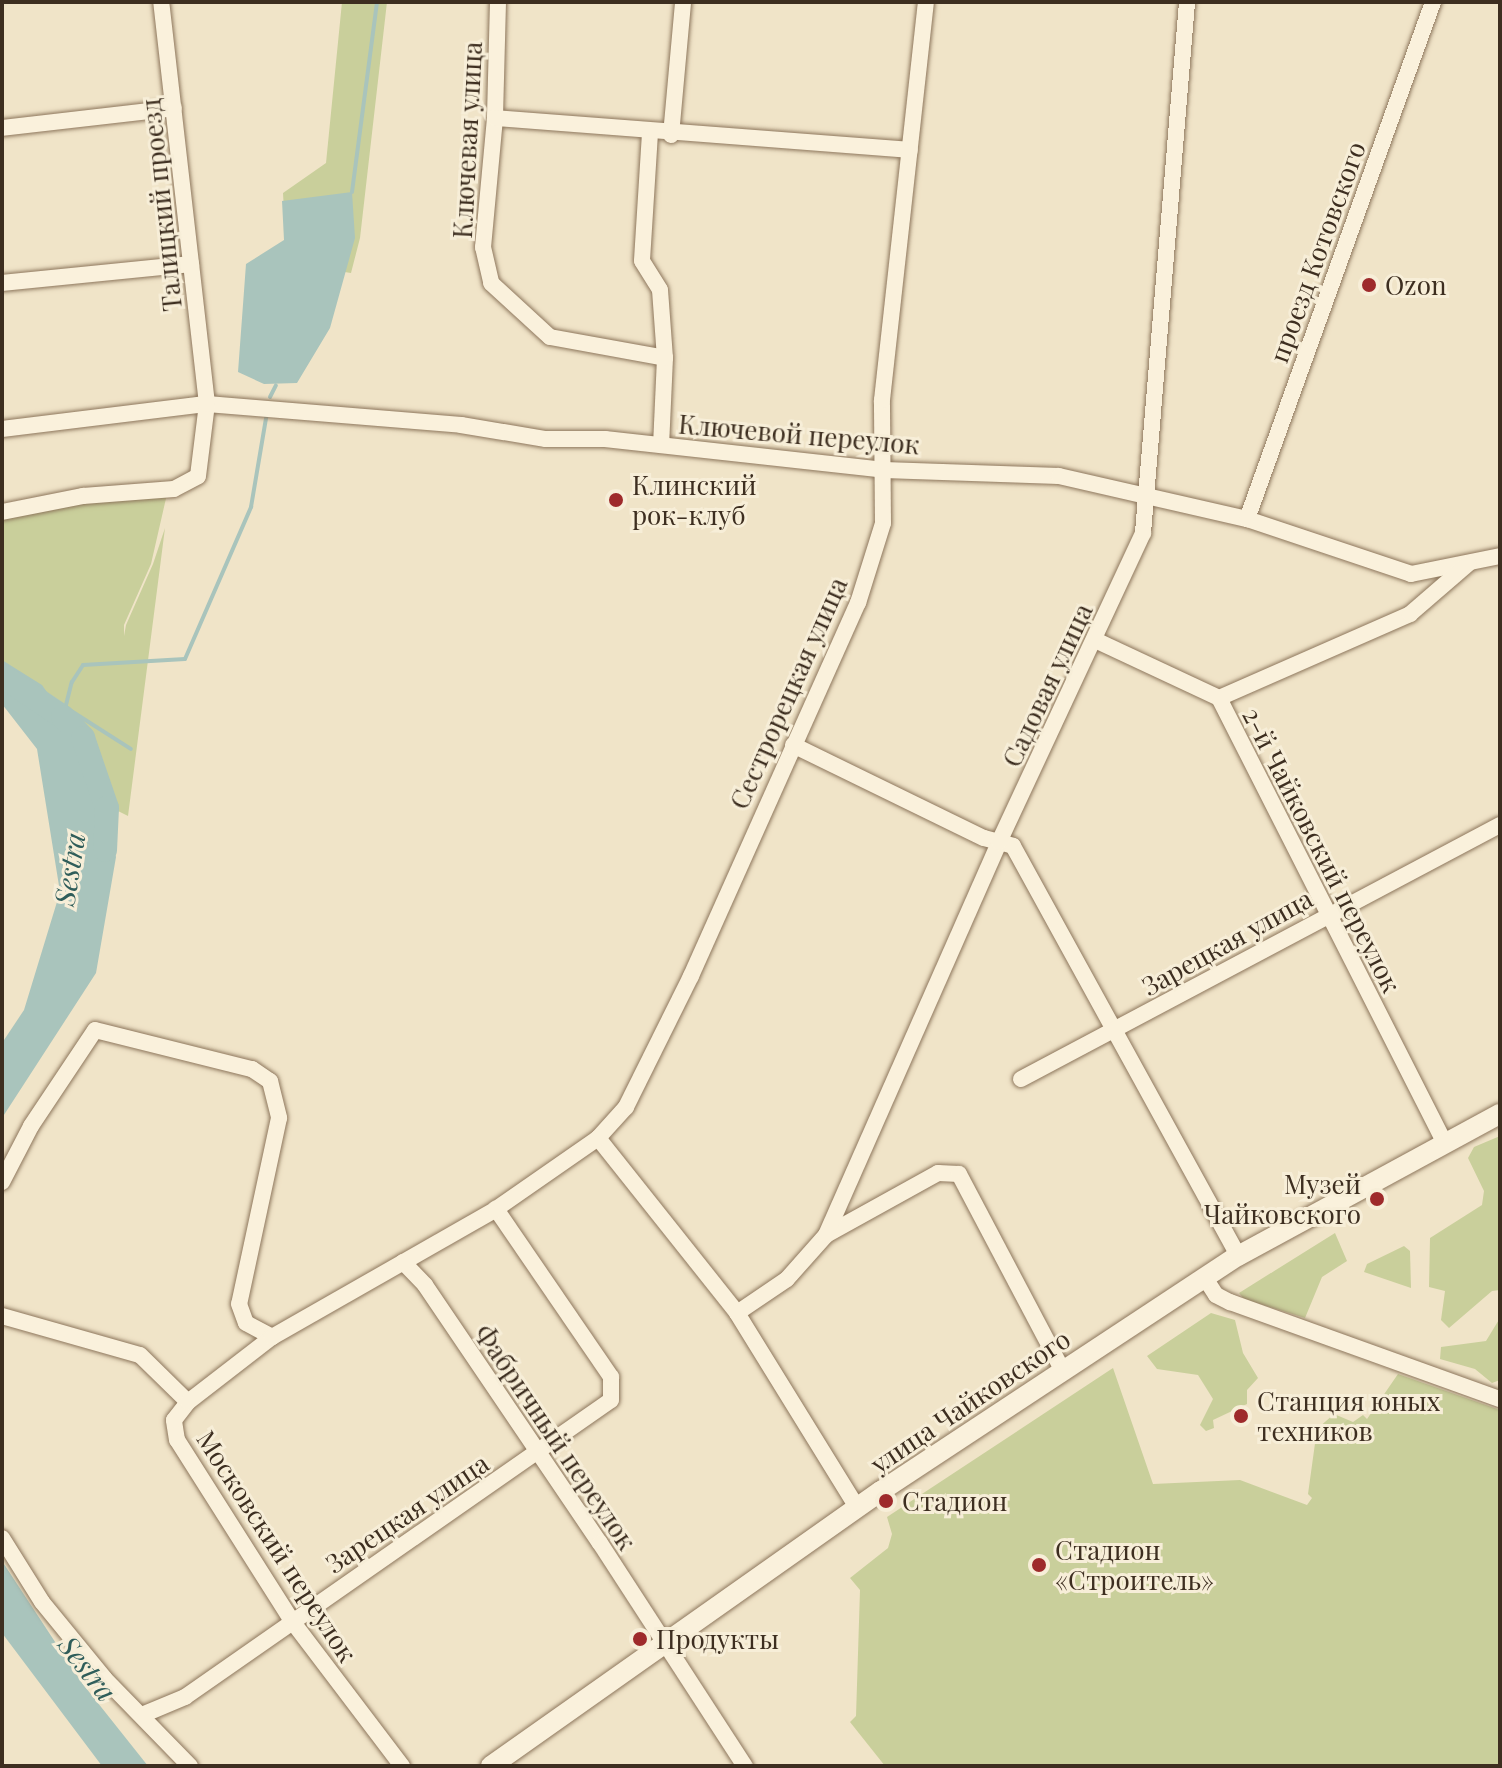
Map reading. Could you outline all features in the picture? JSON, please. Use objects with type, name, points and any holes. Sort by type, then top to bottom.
[{"type":"street","name":"Талицкий проезд","points":[[2,512],[83,496],[185,487],[198,476],[207,404],[161,2]]},
{"type":"street","name":"Ключевая улица","points":[[498,2],[495,118],[483,247],[491,283],[550,337],[665,358]]},
{"type":"street","points":[[671,135],[683,2]]},
{"type":"street","name":"Сестрорецкая улица","points":[[403,1262],[496,1209],[598,1138],[632,1094],[862,589],[883,523],[882,400],[926,2]]},
{"type":"street","name":"Садовая улица","points":[[737,1313],[787,1279],[826,1235],[999,842],[1097,641],[1143,533],[1150,500],[1187,2]]},
{"type":"street","name":"проезд Котовского","points":[[1247,519],[1433,2]]},
{"type":"street","points":[[2,128],[174,108]]},
{"type":"street","points":[[495,118],[671,135],[910,150]]},
{"type":"street","points":[[650,133],[642,261],[660,290],[665,358],[661,445]]},
{"type":"street","points":[[2,283],[191,264]]},
{"type":"street","name":"Ключевой переулок","points":[[2,429],[207,404],[461,425],[546,439],[661,445],[884,470],[1059,476],[1150,500],[1247,519],[1411,574],[1500,556]]},
{"type":"street","points":[[1219,698],[1317,650],[1410,614],[1469,563]]},
{"type":"street","name":"2-й Чайковский переулок","points":[[1097,641],[1219,698],[1445,1143]]},
{"type":"street","points":[[793,745],[1013,846],[1118,1030],[1238,1256]]},
{"type":"street","name":"Зарецкая улица","points":[[1021,1079],[1500,825]]},
{"type":"street","points":[[2,1182],[31,1126],[95,1030],[252,1069],[270,1081],[279,1118],[239,1304],[246,1323],[272,1337]]},
{"type":"street","name":"улица Чайковского","points":[[491,1766],[857,1507],[1238,1256],[1500,1114]]},
{"type":"street","points":[[598,1138],[737,1313],[857,1507]]},
{"type":"street","points":[[826,1235],[938,1173],[959,1174],[1063,1371]]},
{"type":"street","name":"Зарецкая улица","points":[[142,1715],[185,1697],[538,1454],[611,1400],[614,1386],[496,1209]]},
{"type":"street","name":"Московский переулок","points":[[402,1766],[292,1621],[177,1440],[174,1420],[188,1402],[272,1337],[403,1262]]},
{"type":"street","name":"Фабричный переулок","points":[[403,1262],[425,1285],[745,1766]]},
{"type":"street","points":[[1205,1278],[1216,1295],[1230,1302],[1500,1399]]},
{"type":"street","points":[[2,1316],[140,1355],[188,1402]]},
{"type":"street","points":[[2,1538],[42,1602],[190,1766]]},
{"type":"green space","points":[[342,2],[387,2],[360,238],[351,273],[273,261],[286,249],[283,193],[326,163]]},
{"type":"green space","points":[[167,494],[151,564],[124,625],[124,636],[165,528],[128,816],[108,806],[84,737],[13,677],[59,706],[60,701],[2,663],[2,504]]},
{"type":"green space","points":[[1500,1136],[1500,1290],[1492,1291],[1449,1328],[1441,1320],[1445,1291],[1429,1287],[1430,1238],[1482,1205],[1484,1191],[1468,1158],[1474,1147]]},
{"type":"green space","points":[[1335,1233],[1347,1261],[1322,1277],[1305,1318],[1244,1299],[1239,1293]]},
{"type":"green space","points":[[1404,1246],[1410,1251],[1411,1288],[1364,1272],[1367,1264]]},
{"type":"green space","points":[[1211,1313],[1235,1320],[1243,1353],[1258,1378],[1247,1390],[1247,1404],[1213,1420],[1214,1428],[1206,1431],[1200,1425],[1213,1399],[1198,1375],[1157,1369],[1147,1356]]},
{"type":"green space","points":[[1500,1318],[1500,1380],[1492,1383],[1475,1369],[1440,1359],[1441,1347],[1486,1341]]},
{"type":"green space","points":[[1113,1368],[1153,1484],[1240,1480],[1307,1505],[1312,1498],[1308,1494],[1317,1429],[1334,1414],[1353,1422],[1363,1415],[1367,1419],[1398,1374],[1500,1410],[1500,1766],[885,1766],[850,1722],[856,1716],[860,1590],[850,1578],[888,1548],[892,1534],[887,1517]]},
{"type":"water","points":[[352,192],[355,238],[330,328],[297,383],[264,384],[238,372],[246,264],[284,240],[282,201]]},
{"type":"water","points":[[2,660],[42,685],[90,754],[116,857],[96,973],[2,1118],[2,1043],[24,1010],[60,892],[37,749],[2,704]]},
{"type":"water","points":[[2,1561],[82,1683],[148,1766],[102,1766],[2,1633]]},
{"type":"waterway","points":[[352,192],[377,2]]},
{"type":"waterway","points":[[270,397],[276,385]]},
{"type":"waterway","points":[[63,717],[72,682],[83,665],[185,659],[251,507],[267,412]]},
{"type":"waterway","name":"Sestra","points":[[2,676],[63,717],[83,738],[107,808],[105,850]]},
{"type":"waterway","points":[[65,707],[131,749]]},
{"type":"place","name":"Ozon","points":[[1369,285]]},
{"type":"place","name":"Клинский рок-клуб","points":[[616,500]]},
{"type":"place","name":"Музей Чайковского","points":[[1377,1199]]},
{"type":"place","name":"Станция юных техников","points":[[1241,1416]]},
{"type":"place","name":"Стадион","points":[[886,1501]]},
{"type":"place","name":"Стадион «Строитель»","points":[[1039,1565]]},
{"type":"place","name":"Продукты","points":[[640,1639]]}]
